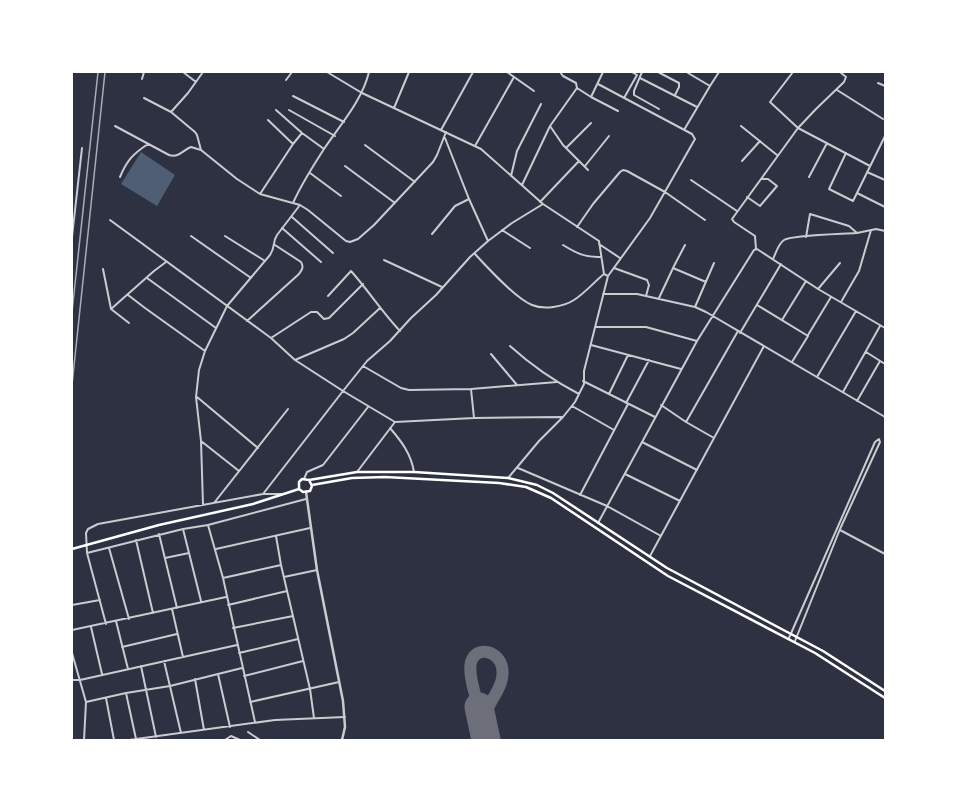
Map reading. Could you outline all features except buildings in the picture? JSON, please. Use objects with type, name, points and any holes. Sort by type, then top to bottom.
[{"type":"main road","points":[[299,490],[299,482],[304,479],[309,480],[357,472],[414,472],[508,478],[537,485],[553,493],[684,578],[797,636],[885,691]]},
{"type":"main road","points":[[312,485],[352,478],[385,477],[499,483],[526,487],[551,498],[668,576],[795,641],[831,662],[885,698]]},
{"type":"main road","points":[[72,549],[159,525],[252,504],[299,490],[306,492],[310,491],[312,485],[309,480]]},
{"type":"street","points":[[142,79],[144,72]]},
{"type":"street","points":[[183,72],[196,82]]},
{"type":"street","points":[[171,112],[203,72]]},
{"type":"street","points":[[286,80],[292,72]]},
{"type":"street","points":[[327,72],[362,93],[475,146],[486,154],[540,202],[597,239],[604,274]]},
{"type":"street","points":[[293,203],[324,149],[335,136],[362,93],[370,72]]},
{"type":"street","points":[[394,108],[409,72]]},
{"type":"street","points":[[441,130],[473,72]]},
{"type":"street","points":[[507,72],[534,91]]},
{"type":"street","points":[[560,72],[563,76],[576,83],[577,88],[618,111]]},
{"type":"street","points":[[591,97],[603,72]]},
{"type":"street","points":[[632,72],[637,75]]},
{"type":"street","points":[[624,98],[638,72]]},
{"type":"street","points":[[642,72],[634,91],[634,95],[659,109]]},
{"type":"street","points":[[658,72],[678,83],[678,87],[674,95]]},
{"type":"street","points":[[666,77],[669,72]]},
{"type":"street","points":[[684,130],[719,72]]},
{"type":"street","points":[[793,72],[770,102],[798,128],[870,166]]},
{"type":"street","points":[[598,523],[696,341],[756,249],[755,236],[734,222],[732,218],[798,128],[844,82],[846,77],[840,72]]},
{"type":"street","points":[[688,73],[710,86]]},
{"type":"street","points":[[475,146],[514,77]]},
{"type":"street","points":[[640,78],[697,107]]},
{"type":"street","points":[[878,83],[885,86]]},
{"type":"street","points":[[508,478],[538,441],[563,417],[579,394],[584,384],[584,370],[608,276],[650,218],[695,140],[692,134],[598,84]]},
{"type":"street","points":[[522,185],[550,126],[577,88]]},
{"type":"street","points":[[837,90],[882,119]]},
{"type":"street","points":[[293,96],[344,122]]},
{"type":"street","points":[[144,98],[171,112],[195,132],[201,150]]},
{"type":"street","points":[[511,176],[517,151],[541,104]]},
{"type":"street","points":[[276,110],[302,133],[324,149]]},
{"type":"street","points":[[290,110],[335,136]]},
{"type":"street","points":[[268,120],[293,144]]},
{"type":"street","points":[[566,148],[591,123]]},
{"type":"street","points":[[115,126],[169,155],[174,156],[191,147],[201,150],[237,179],[260,194],[300,205],[350,242],[358,239],[369,229],[433,162],[446,132]]},
{"type":"street","points":[[550,126],[566,148],[588,170]]},
{"type":"street","points":[[741,126],[777,155]]},
{"type":"street","points":[[260,194],[302,133]]},
{"type":"street","points":[[585,166],[609,136]]},
{"type":"street","points":[[846,153],[830,189],[852,201],[885,136]]},
{"type":"street","points":[[444,137],[488,241]]},
{"type":"street","points":[[742,161],[760,141]]},
{"type":"street","points":[[809,177],[827,143]]},
{"type":"street","points":[[120,177],[123,168],[131,156],[148,144]]},
{"type":"street","points":[[365,144],[415,182]]},
{"type":"street","points":[[72,237],[82,148]]},
{"type":"street","points":[[540,202],[579,161]]},
{"type":"street","points":[[345,166],[395,203]]},
{"type":"street","points":[[577,227],[593,204],[623,170],[665,192],[705,220]]},
{"type":"street","points":[[867,172],[885,180]]},
{"type":"street","points":[[310,173],[341,196]]},
{"type":"street","points":[[747,197],[760,206],[777,186],[768,179],[760,179]]},
{"type":"street","points":[[691,180],[737,211]]},
{"type":"street","points":[[857,193],[885,207]]},
{"type":"street","points":[[432,234],[455,206],[469,198]]},
{"type":"street","points":[[263,494],[363,366],[443,288],[488,241],[512,223],[543,204]]},
{"type":"street","points":[[203,505],[201,441],[196,397],[199,370],[205,351],[227,306],[274,250],[274,238],[300,205]]},
{"type":"street","points":[[806,237],[810,214],[849,226],[857,233]]},
{"type":"street","points":[[292,217],[332,253]]},
{"type":"street","points":[[110,220],[271,338],[295,360],[342,391],[395,422],[474,418],[563,417]]},
{"type":"street","points":[[282,228],[321,262]]},
{"type":"street","points":[[773,259],[779,245],[785,239],[857,233],[876,229],[885,231]]},
{"type":"street","points":[[502,230],[530,248]]},
{"type":"street","points":[[841,302],[859,271],[872,230]]},
{"type":"street","points":[[191,236],[251,278]]},
{"type":"street","points":[[225,236],[265,261]]},
{"type":"street","points":[[599,244],[620,258]]},
{"type":"street","points":[[247,321],[302,270],[303,265],[301,262],[275,245]]},
{"type":"street","points":[[659,298],[685,245]]},
{"type":"street","points":[[563,246],[577,254],[601,257]]},
{"type":"street","points":[[756,249],[831,297],[885,328]]},
{"type":"street","points":[[475,253],[508,288],[533,306],[561,306],[573,301],[604,274]]},
{"type":"street","points":[[384,260],[443,288]]},
{"type":"street","points":[[111,309],[167,262]]},
{"type":"street","points":[[695,307],[714,263]]},
{"type":"street","points":[[818,289],[840,263]]},
{"type":"street","points":[[686,422],[781,264]]},
{"type":"street","points":[[614,268],[647,280],[649,286],[646,296]]},
{"type":"street","points":[[673,268],[706,282]]},
{"type":"street","points":[[103,269],[111,309],[129,323]]},
{"type":"street","points":[[328,296],[351,270],[400,331]]},
{"type":"street","points":[[604,274],[608,276]]},
{"type":"street","points":[[147,278],[216,328]]},
{"type":"street","points":[[782,320],[806,281]]},
{"type":"street","points":[[271,338],[312,312],[316,312],[324,319],[329,318],[363,284]]},
{"type":"street","points":[[128,294],[205,351]]},
{"type":"street","points":[[604,294],[637,294],[695,307],[713,315],[739,332],[884,417],[885,412]]},
{"type":"street","points":[[792,362],[831,297]]},
{"type":"street","points":[[757,305],[808,336]]},
{"type":"street","points":[[295,360],[344,339],[353,333],[380,308]]},
{"type":"street","points":[[817,377],[856,311]]},
{"type":"street","points":[[843,392],[880,326]]},
{"type":"street","points":[[596,327],[646,327],[696,341]]},
{"type":"street","points":[[591,345],[681,369]]},
{"type":"street","points":[[510,346],[527,361],[557,382],[579,394]]},
{"type":"street","points":[[650,556],[764,346]]},
{"type":"street","points":[[866,352],[885,364]]},
{"type":"street","points":[[491,354],[517,385]]},
{"type":"street","points":[[609,394],[628,355]]},
{"type":"street","points":[[580,495],[649,360]]},
{"type":"street","points":[[857,401],[880,361]]},
{"type":"street","points":[[363,366],[401,388],[409,390],[471,388],[557,382]]},
{"type":"street","points":[[583,381],[655,417]]},
{"type":"street","points":[[471,388],[474,418]]},
{"type":"street","points":[[196,397],[258,448]]},
{"type":"street","points":[[661,405],[686,422],[714,438]]},
{"type":"street","points":[[572,406],[614,430]]},
{"type":"street","points":[[304,479],[307,472],[323,465],[368,407]]},
{"type":"street","points":[[213,504],[288,408]]},
{"type":"street","points":[[357,472],[395,422]]},
{"type":"street","points":[[390,428],[406,449],[412,461],[414,472]]},
{"type":"street","points":[[788,638],[875,442],[879,439],[880,442],[840,529],[795,641]]},
{"type":"street","points":[[201,441],[240,471]]},
{"type":"street","points":[[642,442],[696,470]]},
{"type":"street","points":[[517,468],[607,506],[661,536]]},
{"type":"street","points":[[625,474],[680,501]]},
{"type":"street","points":[[306,492],[317,570],[345,717],[345,727],[342,740]]},
{"type":"street","points":[[106,624],[87,553],[86,533],[88,528],[98,524],[263,494],[285,494]]},
{"type":"street","points":[[87,553],[183,528],[208,524],[306,498]]},
{"type":"street","points":[[208,524],[255,722]]},
{"type":"street","points":[[183,528],[201,602]]},
{"type":"street","points":[[215,549],[310,528]]},
{"type":"street","points":[[836,528],[885,554]]},
{"type":"street","points":[[159,534],[177,608]]},
{"type":"street","points":[[276,536],[281,565],[310,689],[314,718]]},
{"type":"street","points":[[136,540],[153,613]]},
{"type":"street","points":[[109,548],[129,618]]},
{"type":"street","points":[[165,558],[189,553]]},
{"type":"street","points":[[222,578],[281,565]]},
{"type":"street","points":[[284,577],[317,570]]},
{"type":"street","points":[[228,605],[287,591]]},
{"type":"street","points":[[72,630],[106,624],[226,597]]},
{"type":"street","points":[[72,605],[100,600]]},
{"type":"street","points":[[172,609],[183,657]]},
{"type":"street","points":[[233,628],[293,616]]},
{"type":"street","points":[[116,621],[128,669]]},
{"type":"street","points":[[91,627],[102,675]]},
{"type":"street","points":[[122,647],[177,634]]},
{"type":"street","points":[[238,653],[298,639]]},
{"type":"street","points":[[72,680],[80,680],[237,645]]},
{"type":"street","points":[[72,653],[86,702],[84,740]]},
{"type":"street","points":[[164,661],[181,733]]},
{"type":"street","points":[[244,676],[303,661]]},
{"type":"street","points":[[141,666],[156,737]]},
{"type":"street","points":[[86,702],[126,693],[170,686],[242,668]]},
{"type":"street","points":[[218,674],[230,727]]},
{"type":"street","points":[[195,679],[204,730]]},
{"type":"street","points":[[250,702],[339,682]]},
{"type":"street","points":[[126,693],[136,739]]},
{"type":"street","points":[[106,698],[114,740]]},
{"type":"street","points":[[129,740],[230,727],[255,722],[345,717]]},
{"type":"street","points":[[248,732],[260,740]]},
{"type":"street","points":[[225,740],[231,736],[240,740]]},
{"type":"water","points":[[141,152],[175,175],[157,206],[121,184]]},
{"type":"taxiway","points":[[479,707],[471,678],[470,667],[474,656],[478,653],[488,652],[497,657],[502,667],[503,674],[500,686],[487,709],[484,718],[486,740]]},
{"type":"runway","points":[[479,707],[486,740]]},
{"type":"railway","points":[[72,312],[98,72]]},
{"type":"railway","points":[[72,385],[105,72]]}]
